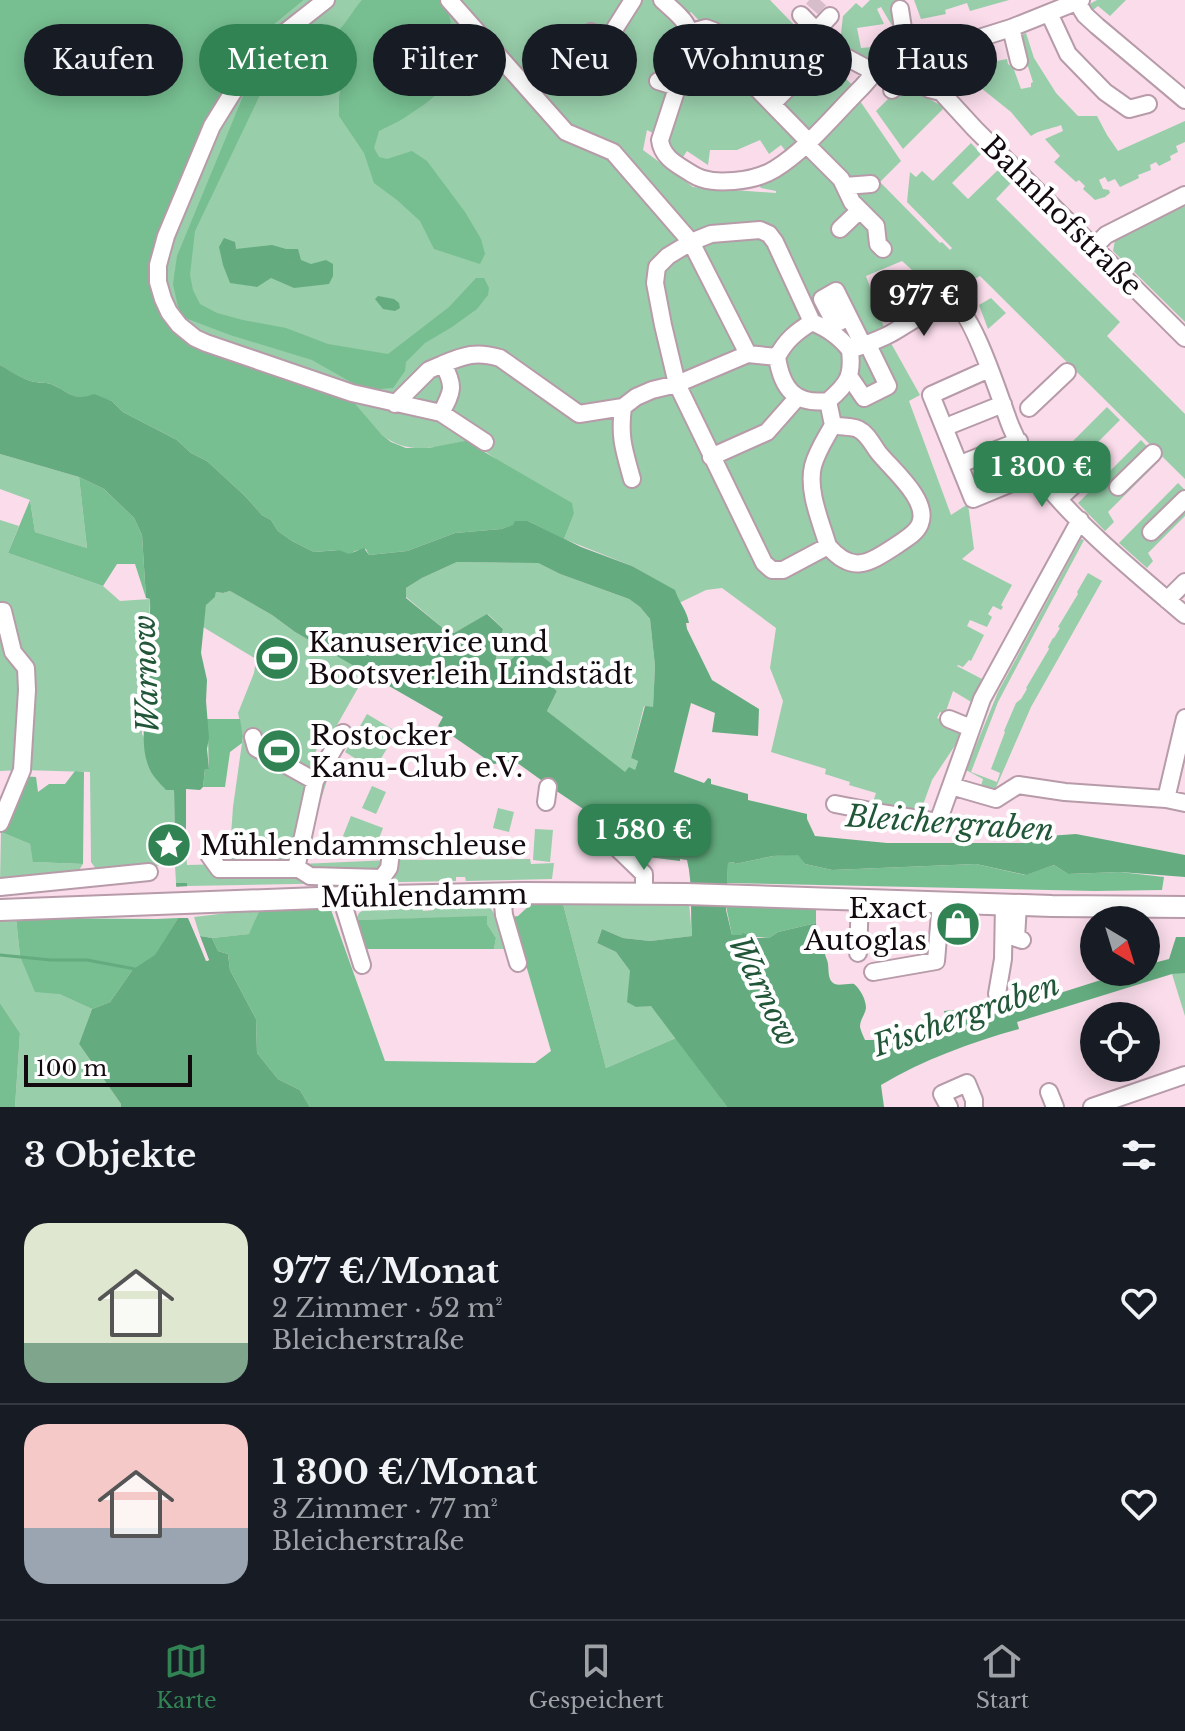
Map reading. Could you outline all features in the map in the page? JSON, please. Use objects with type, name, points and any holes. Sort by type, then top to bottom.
[{"type":"main road","name":"Mühlendamm","points":[[0,910],[212,902],[344,902],[383,887],[502,894],[644,884],[686,894],[730,896],[1185,907]]},
{"type":"street","points":[[326,0],[256,55],[220,111],[166,236],[158,265],[158,282],[163,299],[179,325],[206,343],[352,393],[441,413],[485,442]]},
{"type":"street","points":[[449,0],[566,132],[613,152],[691,242],[748,354]]},
{"type":"street","points":[[625,24],[649,1],[685,24]]},
{"type":"street","points":[[997,32],[1079,1],[1085,15],[1178,85],[1185,100]]},
{"type":"street","points":[[900,9],[902,24]]},
{"type":"street","points":[[1049,13],[1068,54],[1105,92],[1129,109],[1148,104]]},
{"type":"street","name":"Bahnhofstraße","points":[[801,15],[809,24]]},
{"type":"street","points":[[823,24],[830,16]]},
{"type":"street","points":[[1011,28],[1019,61]]},
{"type":"street","points":[[674,96],[660,140],[653,142],[668,159],[702,180],[723,182],[749,180],[773,170],[807,142],[816,123],[868,82]]},
{"type":"street","points":[[766,96],[841,179],[852,202],[876,226],[878,244],[883,249]]},
{"type":"street","points":[[773,103],[780,96]]},
{"type":"street","name":"Bahnhofstraße","points":[[941,96],[1185,338]]},
{"type":"street","points":[[845,186],[871,184]]},
{"type":"street","points":[[1094,247],[1106,235],[1185,195]]},
{"type":"street","points":[[840,229],[860,210]]},
{"type":"street","points":[[828,546],[783,570],[772,570],[764,563],[677,384],[655,283],[657,267],[691,242],[711,234],[760,230],[769,234],[812,322],[860,346],[887,336],[937,308],[950,304],[959,307],[977,338],[1019,441],[1036,473],[1129,568],[1185,615]]},
{"type":"street","points":[[849,317],[860,346],[888,386],[864,398],[849,376]]},
{"type":"street","points":[[812,322],[785,343],[777,357],[779,372],[797,398],[814,403],[828,401],[848,381],[860,346]]},
{"type":"street","points":[[395,404],[429,370],[467,354],[500,358],[579,414],[623,407],[652,390],[677,384],[748,354],[777,357]]},
{"type":"street","points":[[441,413],[452,387],[443,364]]},
{"type":"street","points":[[989,369],[931,395],[973,499],[1036,473]]},
{"type":"street","points":[[1029,408],[1067,372]]},
{"type":"street","points":[[711,457],[767,432],[797,398]]},
{"type":"street","points":[[828,401],[833,425],[812,469],[812,487],[828,546],[838,558],[851,564],[864,564],[912,534],[920,525],[922,514],[913,492],[877,452],[868,437],[858,429],[833,425]]},
{"type":"street","points":[[953,424],[1003,404]]},
{"type":"street","points":[[623,407],[620,427],[632,479]]},
{"type":"street","points":[[968,461],[1019,441]]},
{"type":"street","points":[[1118,487],[1153,453]]},
{"type":"street","points":[[1059,499],[1075,484]]},
{"type":"street","points":[[1151,532],[1185,499]]},
{"type":"street","points":[[835,804],[938,822],[982,699],[1080,520]]},
{"type":"street","points":[[1167,600],[1185,582]]},
{"type":"street","points":[[0,611],[3,611],[13,652],[26,668],[27,690],[22,770],[0,823]]},
{"type":"street","points":[[1166,799],[1179,768],[1185,718]]},
{"type":"street","points":[[949,719],[971,728]]},
{"type":"street","points":[[299,869],[297,864],[315,781],[343,733]]},
{"type":"street","points":[[250,743],[284,757],[315,781]]},
{"type":"street","points":[[951,786],[996,799],[1018,785],[1185,803]]},
{"type":"street","points":[[591,833],[614,845],[644,884]]},
{"type":"street","points":[[209,855],[219,869],[299,869],[310,876],[383,887],[391,853]]},
{"type":"street","points":[[0,887],[149,872]]},
{"type":"street","points":[[502,894],[504,915],[518,963]]},
{"type":"street","points":[[858,953],[860,900]]},
{"type":"street","points":[[344,902],[362,965]]},
{"type":"street","points":[[873,972],[936,961],[941,902]]},
{"type":"street","points":[[1011,904],[1016,938],[1022,940]]},
{"type":"street","points":[[997,994],[1011,904]]},
{"type":"street","points":[[1092,1107],[1185,1075]]},
{"type":"street","points":[[942,1105],[942,1094],[967,1083],[974,1107]]},
{"type":"shaded area","points":[[0,0],[304,0],[275,24],[199,24],[199,96],[228,96],[154,257],[172,326],[190,344],[215,355],[350,398],[381,434],[406,448],[429,448],[469,440],[572,503],[574,514],[564,539],[528,521],[501,529],[455,533],[407,551],[369,555],[366,549],[349,555],[338,550],[314,552],[278,531],[271,520],[262,515],[207,461],[191,453],[177,440],[123,412],[112,401],[94,395],[76,397],[51,384],[26,379],[0,365]]},
{"type":"shaded area","points":[[304,0],[655,0],[678,24],[653,24],[653,96],[667,96],[655,134],[647,130],[643,150],[693,187],[776,193],[759,185],[776,176],[858,98],[901,161],[880,182],[950,250],[952,248],[907,202],[910,172],[916,177],[922,171],[933,181],[971,143],[981,154],[952,183],[968,199],[998,170],[1011,183],[996,199],[1120,322],[1107,336],[1185,414],[1185,479],[980,276],[946,295],[928,275],[922,279],[902,261],[866,276],[887,336],[920,395],[909,401],[951,515],[968,504],[974,549],[962,559],[1012,585],[1001,610],[993,606],[988,614],[992,617],[987,627],[970,620],[967,626],[984,635],[971,661],[963,667],[957,666],[984,680],[973,703],[953,691],[945,714],[940,712],[937,718],[942,720],[943,725],[962,735],[932,780],[920,813],[871,808],[876,793],[825,774],[826,769],[771,752],[783,701],[770,668],[776,628],[722,588],[706,590],[679,603],[674,590],[632,566],[564,539],[574,514],[469,440],[424,448],[402,446],[208,351],[239,384],[27,218],[151,280],[229,96],[357,96],[357,24],[275,24]]},
{"type":"shaded area","points":[[362,0],[439,0],[447,8],[450,24],[373,24],[373,96],[435,96],[379,131],[374,148],[379,157],[387,159],[412,151],[427,161],[481,239],[485,254],[480,264],[434,249],[420,221],[374,183],[364,153],[339,116],[339,96],[357,96],[357,24],[344,24]]},
{"type":"shaded area","points":[[668,0],[770,0],[793,24],[702,24],[691,12],[683,17]]},
{"type":"shaded area","points":[[870,0],[900,0],[894,2],[900,24],[891,24],[881,7],[877,9],[884,24],[857,28],[861,48],[868,47],[868,61],[852,51],[852,24],[842,24],[843,16],[856,3],[862,8]]},
{"type":"shaded area","points":[[914,0],[1009,0],[970,11],[967,3],[945,10],[946,14],[921,19]]},
{"type":"shaded area","points":[[1097,0],[1126,0],[1110,16],[1098,6],[1092,11],[1088,5]]},
{"type":"shaded area","points":[[1026,33],[1034,58],[1056,93],[1078,116],[1097,116],[1118,151],[1185,121],[1185,142],[1176,146],[1178,152],[1170,156],[1171,160],[1159,166],[1156,162],[1150,165],[1151,170],[1120,187],[1115,179],[1108,182],[1105,177],[1099,180],[1103,189],[1110,193],[1095,200],[1083,189],[1085,186],[1079,180],[1076,182],[1054,162],[1060,156],[1045,139],[1063,131],[1061,125],[1031,136],[1011,112],[991,96],[997,96],[997,61],[1007,59],[1021,89],[1031,87],[1033,82],[1018,36]]},
{"type":"shaded area","points":[[243,96],[260,96],[195,231],[190,275],[200,304],[217,313],[286,328],[328,344],[388,354],[449,307],[476,278],[484,278],[489,288],[488,295],[477,309],[425,343],[406,362],[405,371],[393,388],[379,389],[356,385],[312,360],[180,316],[173,284],[177,256]]},
{"type":"shaded area","points":[[679,96],[760,96],[801,140],[788,154],[781,145],[769,154],[760,140],[737,150],[710,150],[708,165],[687,151],[681,160],[667,150],[666,138]]},
{"type":"shaded area","points":[[770,96],[847,96],[807,135]]},
{"type":"shaded area","points":[[891,96],[924,96],[943,109],[903,149],[876,111]]},
{"type":"shaded area","points":[[1185,206],[1185,322],[1113,251],[1115,240]]},
{"type":"shaded area","points":[[991,298],[1006,313],[988,329],[979,305]]},
{"type":"shaded area","points":[[1107,407],[1120,420],[1068,472],[1071,477],[1067,487],[1046,462],[1055,452],[1059,455]]},
{"type":"shaded area","points":[[1141,440],[1160,460],[1108,512],[1114,522],[1105,531],[1078,503]]},
{"type":"shaded area","points":[[0,454],[79,477],[87,548],[35,532],[30,500],[0,489]]},
{"type":"shaded area","points":[[79,477],[104,489],[134,518],[142,535],[146,598],[135,564],[117,564],[103,586],[8,553],[30,500],[35,532],[87,548]]},
{"type":"shaded area","points":[[1178,483],[1185,490],[1185,516],[1148,553],[1153,561],[1147,568],[1119,543]]},
{"type":"shaded area","points":[[0,520],[19,526],[8,553],[103,586],[120,601],[150,599],[142,734],[174,789],[175,841],[186,841],[187,865],[229,864],[243,736],[238,713],[254,673],[256,659],[203,627],[206,604],[215,597],[216,592],[230,591],[367,672],[328,741],[323,739],[313,756],[332,764],[301,864],[530,859],[531,864],[554,863],[552,879],[466,881],[465,877],[456,877],[456,881],[187,886],[186,883],[176,883],[175,865],[96,869],[91,862],[90,772],[0,771]]},
{"type":"shaded area","points":[[1081,539],[1084,540],[998,702],[971,772],[997,782],[1000,773],[991,769],[1016,703],[1027,689],[1088,573],[1102,581],[1031,707],[994,792],[980,789],[983,779],[966,770],[998,692]]},
{"type":"shaded area","points":[[457,562],[538,563],[629,599],[640,607],[650,619],[655,666],[653,708],[644,706],[631,758],[638,761],[635,770],[625,773],[547,711],[557,691],[550,686],[526,644],[502,671],[495,663],[503,629],[488,614],[449,633],[406,597],[406,588]]},
{"type":"shaded area","points":[[367,714],[397,732],[374,770],[345,752]]},
{"type":"shaded area","points":[[206,719],[240,719],[242,743],[230,752],[225,787],[203,787],[205,769],[209,769]]},
{"type":"shaded area","points":[[75,771],[84,772],[83,864],[33,862],[30,844],[1,832],[19,776],[36,777],[38,792],[49,784],[65,784]]},
{"type":"shaded area","points":[[372,786],[386,792],[376,814],[362,808]]},
{"type":"shaded area","points":[[498,808],[514,812],[509,832],[493,828]]},
{"type":"shaded area","points":[[351,816],[383,828],[375,849],[343,836]]},
{"type":"shaded area","points":[[535,829],[553,830],[550,862],[533,860]]},
{"type":"shaded area","points":[[1,832],[30,844],[34,862],[83,864],[76,875],[0,882]]},
{"type":"shaded area","points":[[798,854],[805,864],[832,870],[976,864],[1025,875],[1054,865],[1068,874],[1120,872],[1164,877],[1162,890],[1095,891],[727,883],[728,863]]},
{"type":"shaded area","points":[[532,903],[563,904],[606,1068],[676,1038],[727,1107],[310,1107],[300,1090],[278,1079],[257,1053],[256,1019],[230,970],[228,954],[218,951],[212,938],[249,934],[260,909],[330,907],[385,1061],[535,1063],[551,1051],[512,917],[518,916]]},
{"type":"shaded area","points":[[689,903],[692,936],[650,941],[623,938],[602,929],[597,943],[616,952],[630,971],[636,1007],[651,1005],[676,1038],[606,1068],[563,904]]},
{"type":"shaded area","points":[[489,906],[496,916],[506,949],[494,949],[496,938],[487,924],[487,917],[356,920],[359,913],[367,908],[422,907],[423,911],[434,910],[434,907]]},
{"type":"shaded area","points":[[726,906],[816,909],[816,923],[778,932],[769,938],[732,935]]},
{"type":"shaded area","points":[[260,909],[250,934],[212,938],[200,936],[194,917]]},
{"type":"shaded area","points":[[487,916],[487,924],[496,938],[494,949],[365,949],[356,920]]},
{"type":"shaded area","points":[[0,918],[16,918],[20,956],[59,994],[92,1009],[79,1044],[121,1107],[15,1107],[20,1033],[0,1003]]},
{"type":"shaded area","points":[[16,918],[178,918],[155,956],[133,969],[110,1002],[92,1009],[59,994],[35,992],[20,956]]},
{"type":"shaded area","points":[[1185,973],[1185,1016],[1172,974]]},
{"type":"shaded area","points":[[0,1003],[20,1033],[15,1107],[0,1107]]},
{"type":"water","points":[[224,238],[235,242],[236,249],[272,245],[298,249],[301,260],[311,264],[326,260],[333,264],[333,276],[329,284],[294,288],[271,278],[257,287],[230,283],[219,247]]},
{"type":"water","points":[[378,296],[394,299],[400,308],[395,311],[383,309],[375,299]]},
{"type":"water","name":"Warnow","points":[[0,365],[26,379],[51,384],[72,395],[81,397],[94,394],[112,401],[123,412],[177,440],[191,453],[207,461],[262,515],[271,520],[278,531],[314,552],[339,550],[349,554],[364,548],[369,555],[407,551],[455,533],[501,529],[513,525],[515,521],[528,521],[581,547],[632,566],[675,590],[688,618],[687,629],[712,680],[759,709],[758,736],[712,732],[715,713],[691,703],[674,772],[704,783],[708,778],[711,784],[748,794],[748,800],[807,814],[815,836],[887,843],[1028,843],[1048,836],[1076,834],[1185,855],[1185,877],[1120,872],[1068,874],[1054,865],[1026,875],[976,864],[832,870],[805,864],[798,855],[728,863],[726,910],[732,935],[742,933],[769,938],[778,932],[816,923],[830,980],[837,985],[854,984],[864,998],[866,1008],[860,1027],[865,1040],[911,1031],[922,1021],[930,1019],[941,1027],[947,1021],[944,1011],[954,1010],[967,1020],[1082,986],[1133,986],[1017,1022],[1019,1029],[966,1046],[897,1076],[881,1085],[884,1107],[727,1107],[651,1006],[636,1007],[627,1002],[630,971],[616,952],[597,943],[602,929],[623,938],[650,941],[692,936],[687,860],[648,857],[516,762],[493,764],[438,726],[443,717],[230,591],[216,592],[206,605],[201,653],[207,680],[209,769],[205,769],[200,790],[186,789],[186,841],[175,841],[174,790],[166,790],[153,775],[144,747],[150,599],[146,598],[142,535],[134,518],[104,489],[79,477],[0,454]],"holes":[[[457,562],[538,563],[629,599],[650,619],[655,666],[653,707],[645,706],[631,758],[638,761],[635,770],[629,767],[625,772],[547,711],[557,691],[551,686],[558,669],[527,644],[501,670],[495,663],[503,629],[487,614],[449,633],[406,598],[406,588]]]},
{"type":"water","points":[[176,883],[187,883],[188,917],[206,961],[209,960],[200,936],[212,938],[218,951],[228,954],[230,970],[256,1019],[257,1053],[278,1079],[300,1090],[310,1107],[121,1107],[79,1044],[92,1009],[110,1002],[133,969],[155,955],[178,918]]},
{"type":"water","points":[[1176,937],[1185,937],[1185,973],[1160,978],[1160,961],[1169,959]]},
{"type":"pier","points":[[191,886],[192,916],[207,961],[188,918],[173,918],[172,887]]},
{"type":"waterway","points":[[0,955],[87,960],[135,969]]},
{"type":"tunnel","points":[[812,9],[820,0]]},
{"type":"place","name":"Kanuservice und Bootsverleih Lindstädt","points":[[277,658]]},
{"type":"place","name":"Rostocker Kanu-Club e.V.","points":[[279,751]]},
{"type":"place","name":"Mühlendammschleuse","points":[[169,845]]},
{"type":"place","name":"Exact Autoglas","points":[[958,924]]},
{"type":"water label","name":"Bleichergraben","points":[[950,823]]},
{"type":"water label","name":"Fischergraben","points":[[966,1015]]}]
